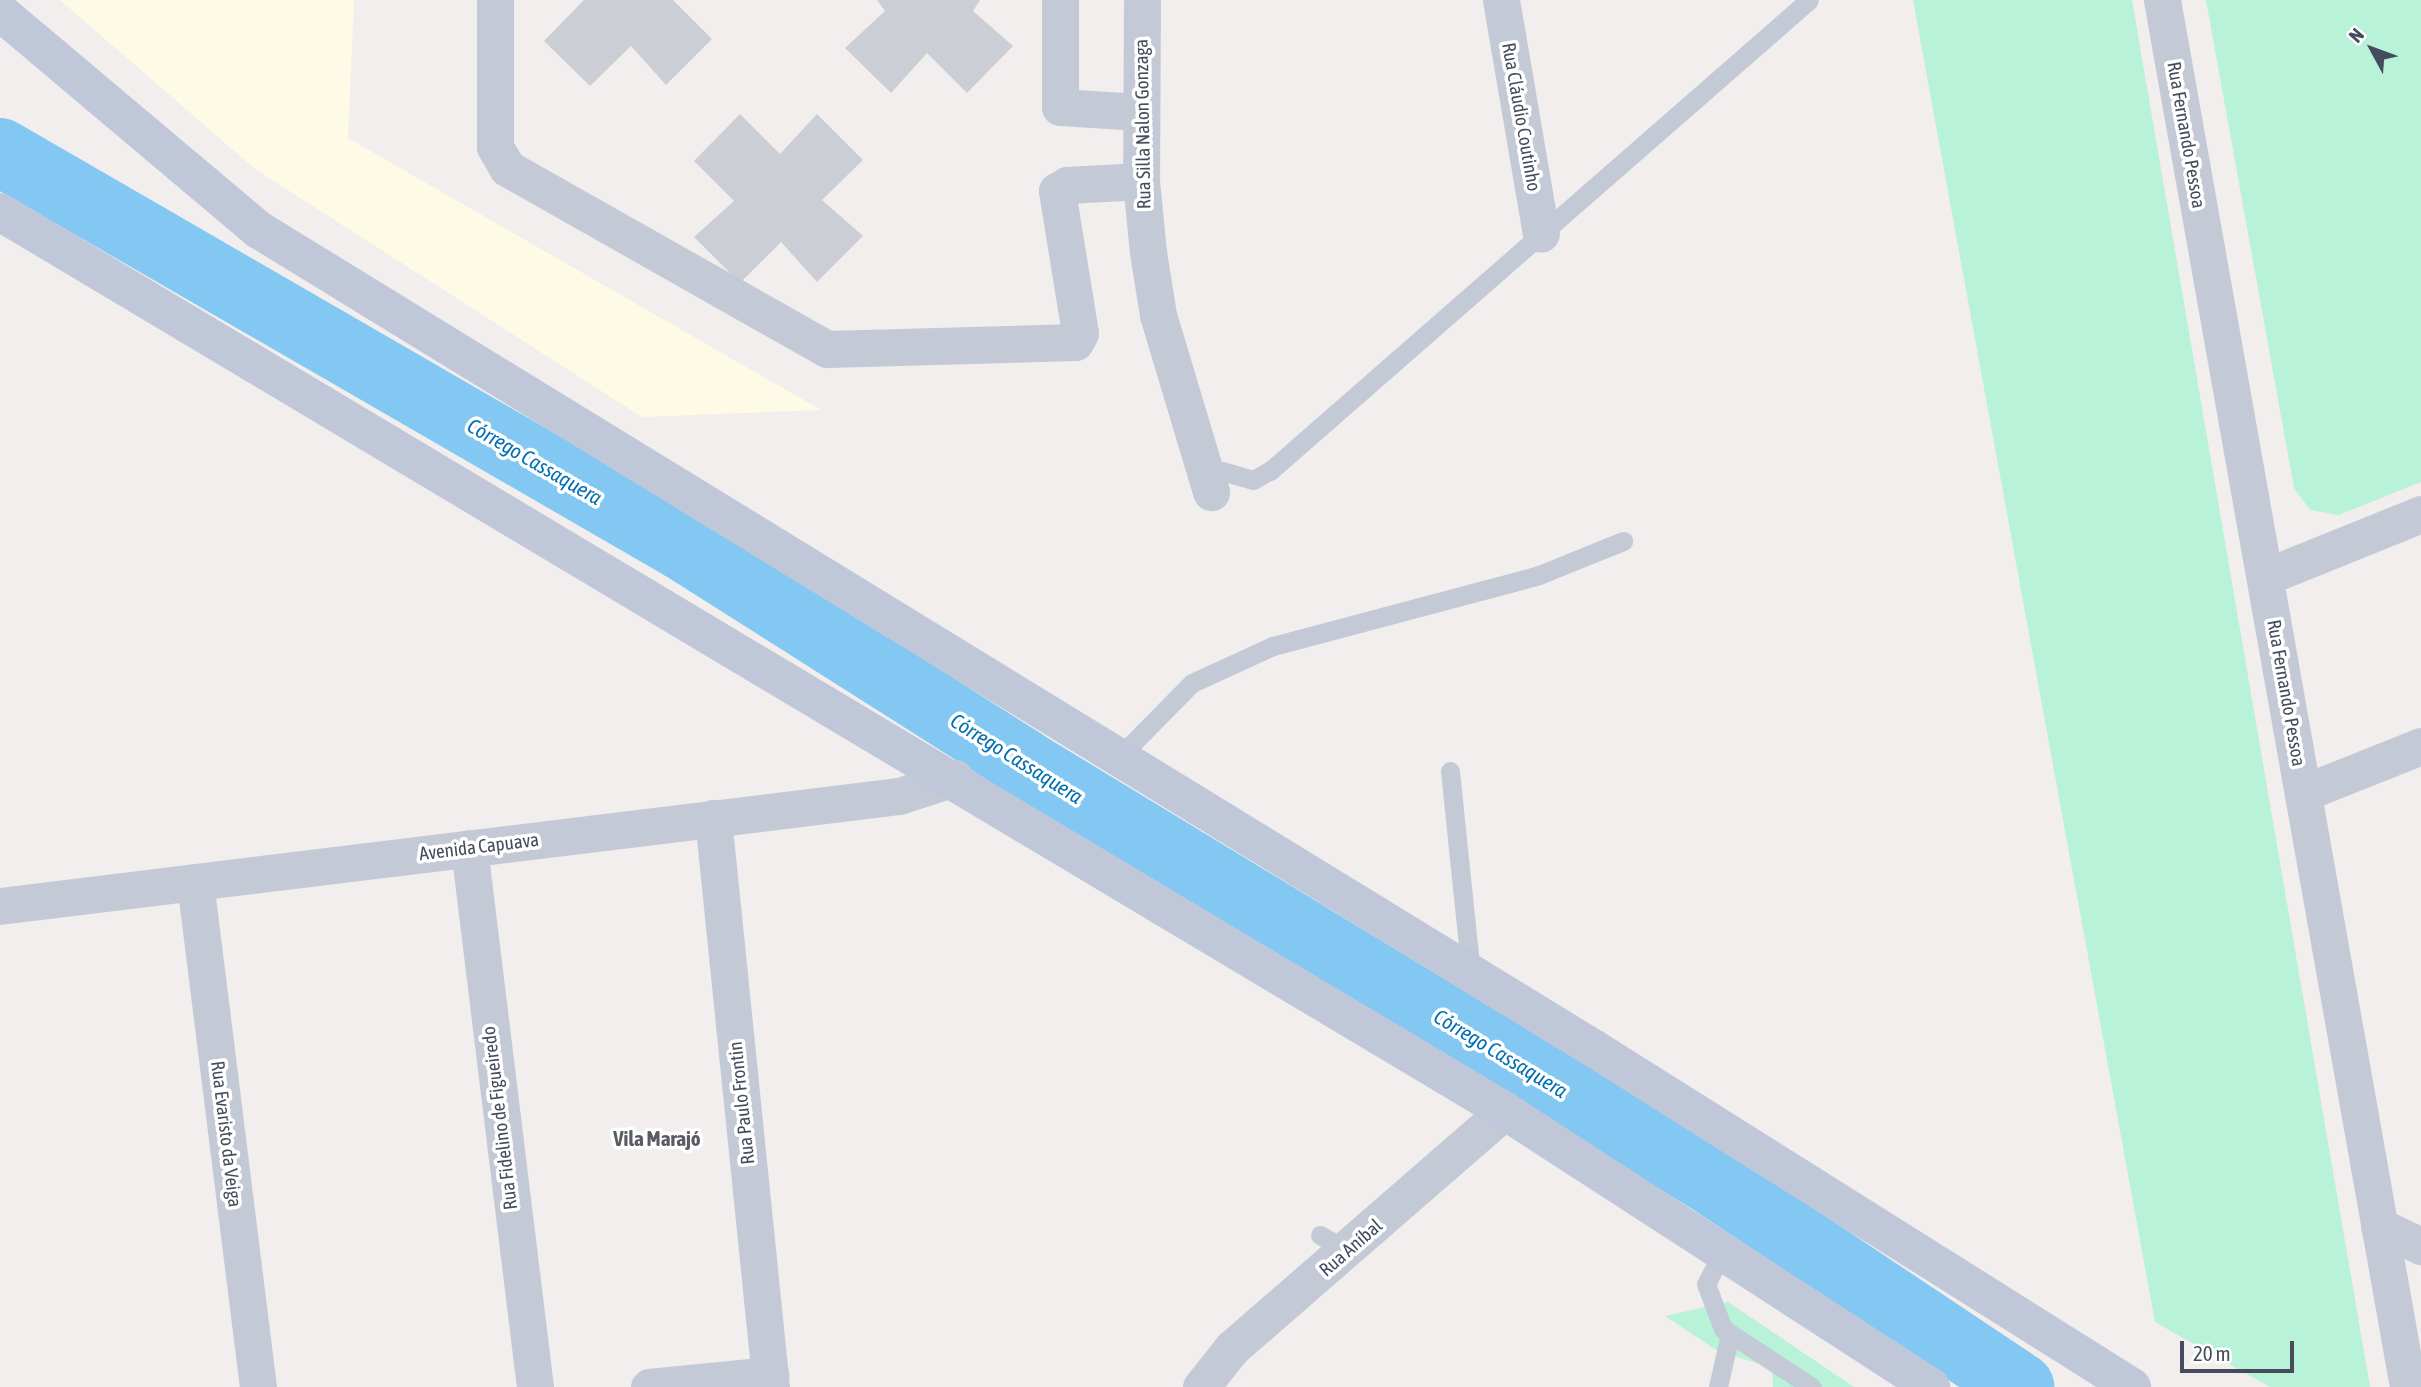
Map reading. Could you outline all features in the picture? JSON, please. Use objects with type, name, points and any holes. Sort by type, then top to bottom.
[{"type":"main road","points":[[0,12],[259,230],[1116,760],[1472,976],[2133,1387]]},
{"type":"main road","points":[[0,212],[956,778],[1505,1111],[1724,1249],[1931,1387]]},
{"type":"street","points":[[495,0],[495,147],[507,168],[827,349],[1075,342],[1080,333],[1057,191],[1067,185],[1140,181]]},
{"type":"street","points":[[1060,0],[1060,107],[1140,111]]},
{"type":"street","name":"Rua Silla Nalon Gonzaga","points":[[1142,0],[1140,181],[1158,315],[1211,492]]},
{"type":"street","name":"Rua Cláudio Coutinho","points":[[1501,0],[1541,234]]},
{"type":"street","name":"Rua Fernando Pessoa","points":[[2162,0],[2408,1387]]},
{"type":"street","points":[[2265,577],[2421,514]]},
{"type":"street","points":[[2303,793],[2421,746]]},
{"type":"street","name":"Avenida Capuava","points":[[0,906],[899,796],[956,778]]},
{"type":"street","name":"Rua Paulo Frontin","points":[[713,818],[771,1381]]},
{"type":"street","name":"Rua Fidelino de Figueiredo","points":[[468,848],[535,1387]]},
{"type":"street","name":"Rua Evaristo da Veiga","points":[[195,882],[258,1387]]},
{"type":"street","name":"Rua Aníbal","points":[[1201,1387],[1232,1348],[1334,1243],[1505,1111]]},
{"type":"street","points":[[2379,1226],[2421,1246]]},
{"type":"street","points":[[649,1387],[771,1381]]},
{"type":"lane","points":[[1211,492],[1222,471],[1253,480],[1271,470],[1809,0]]},
{"type":"lane","points":[[1116,760],[1192,683],[1273,646],[1539,575],[1623,541]]},
{"type":"lane","points":[[1450,771],[1472,976]]},
{"type":"lane","points":[[1718,1387],[1729,1338],[1706,1283],[1724,1249]]},
{"type":"lane","points":[[1729,1338],[1765,1353],[1812,1387]]},
{"type":"shaded area","points":[[60,0],[354,0],[348,138],[821,410],[642,417],[255,169]]},
{"type":"green space","points":[[1913,0],[2132,0],[2370,1387],[2270,1387],[2155,1322]]},
{"type":"green space","points":[[2206,0],[2421,0],[2421,482],[2339,515],[2310,510],[2294,488]]},
{"type":"green space","points":[[1728,1302],[1854,1387],[1773,1387],[1772,1368],[1718,1351],[1665,1316]]},
{"type":"building","points":[[584,0],[673,0],[712,39],[666,85],[631,46],[590,86],[544,41]]},
{"type":"building","points":[[877,0],[980,0],[973,11],[1013,46],[967,93],[927,53],[891,93],[845,48],[885,11]]},
{"type":"building","points":[[740,114],[780,154],[817,114],[863,160],[822,200],[863,236],[817,282],[781,242],[740,283],[694,237],[734,201],[694,161]]},
{"type":"waterway","name":"Córrego Cassaquera","points":[[0,152],[682,546],[1025,764],[1710,1180],[2020,1387]]},
{"type":"district","name":"Vila Marajó","points":[[657,1138]]}]
